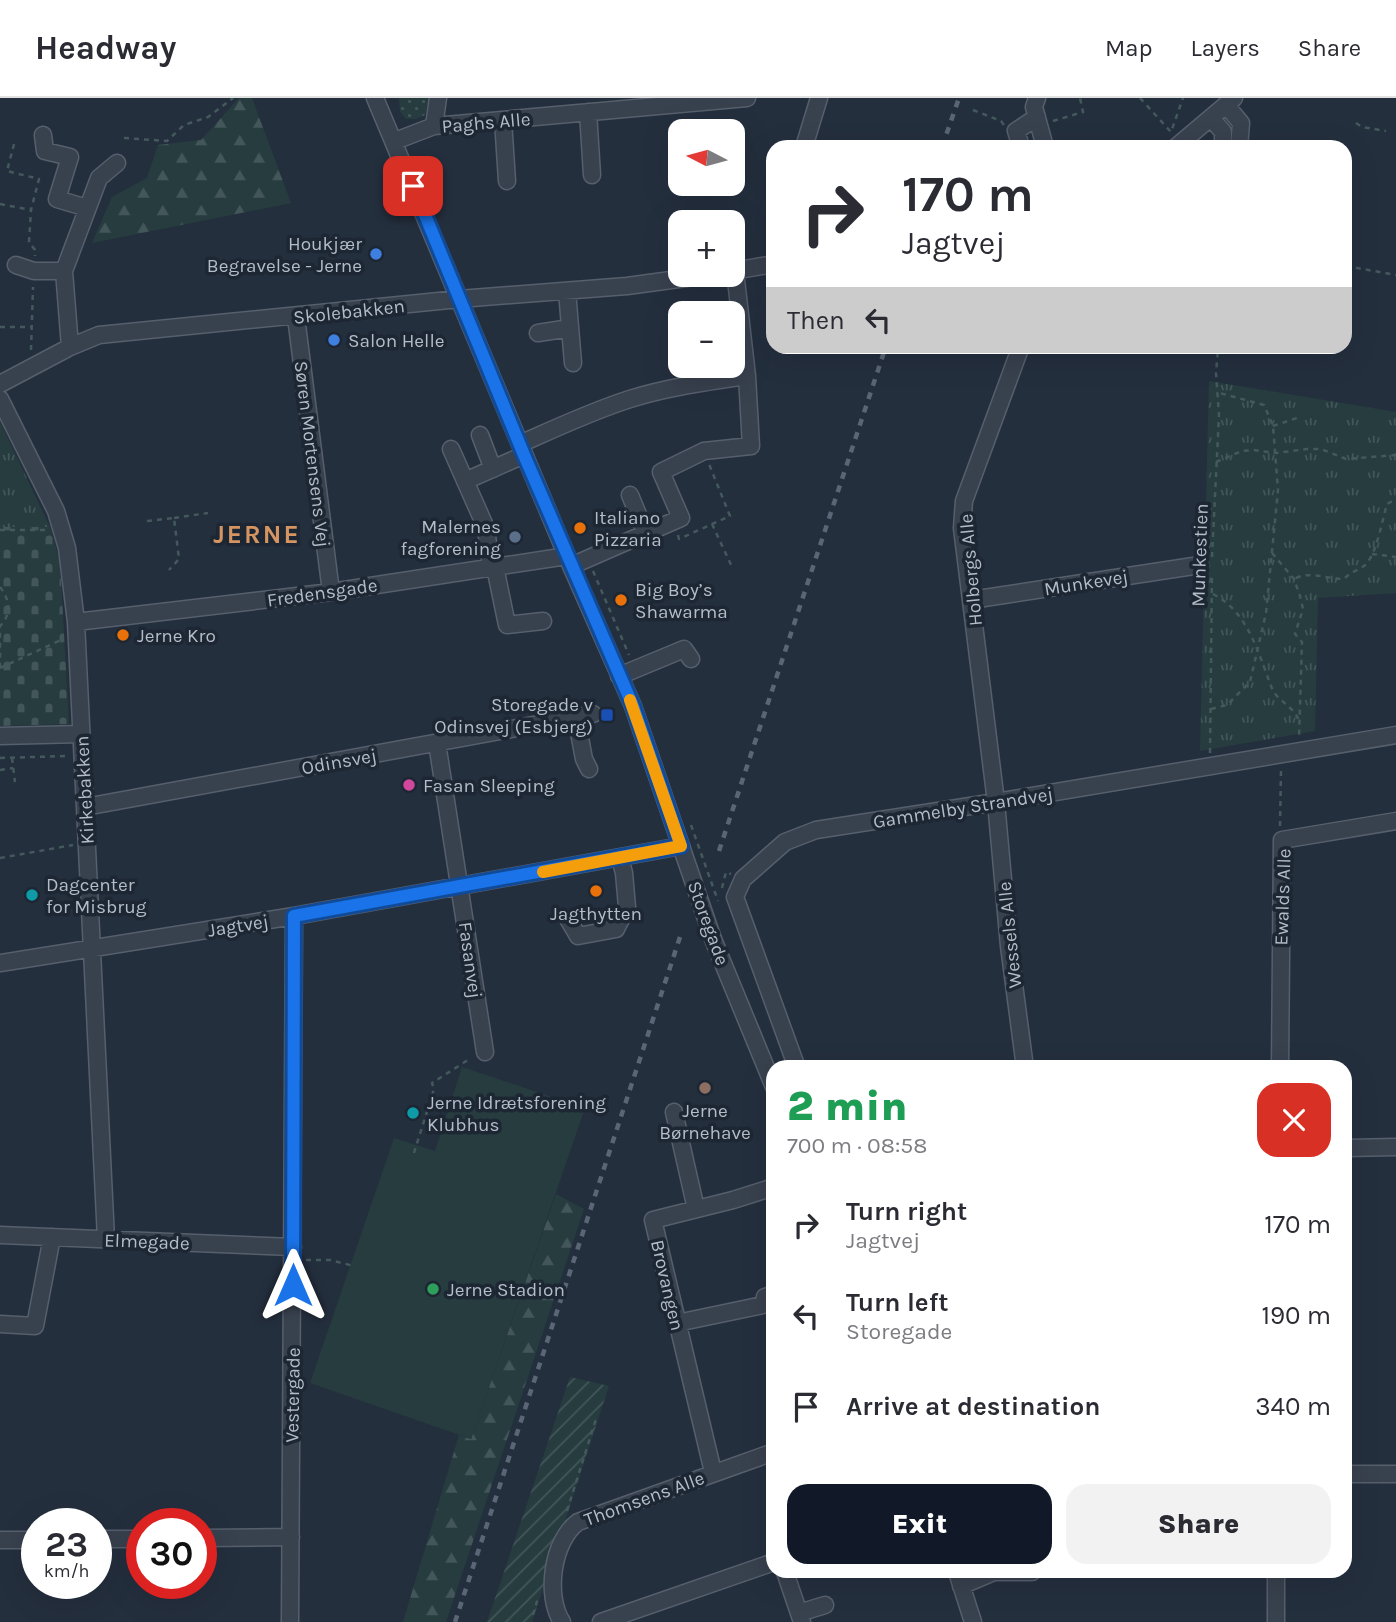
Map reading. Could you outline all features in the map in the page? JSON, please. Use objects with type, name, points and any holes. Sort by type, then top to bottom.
[{"type":"street","name":"Storegade","points":[[375,98],[619,676],[650,753],[713,939],[766,1068]]},
{"type":"street","points":[[434,126],[438,98]]},
{"type":"street","name":"Paghs Alle","points":[[395,141],[434,126],[747,98]]},
{"type":"street","points":[[806,140],[819,98]]},
{"type":"street","points":[[1037,98],[1034,107],[1043,140]]},
{"type":"street","points":[[1184,140],[1230,102],[1241,123],[1239,140]]},
{"type":"street","points":[[588,112],[592,174]]},
{"type":"street","points":[[1212,117],[1223,132],[1223,140]]},
{"type":"street","points":[[503,120],[507,181]]},
{"type":"street","points":[[1019,140],[1016,131],[1038,121]]},
{"type":"street","points":[[43,135],[45,151],[70,157],[57,199],[88,208]]},
{"type":"street","points":[[70,346],[64,271],[99,178],[117,163]]},
{"type":"street","points":[[16,265],[34,271],[64,271]]},
{"type":"street","points":[[745,269],[766,265]]},
{"type":"street","name":"Skolebakken","points":[[0,384],[70,346],[99,335],[668,280]]},
{"type":"street","points":[[672,522],[681,518],[661,472],[704,451],[751,446],[747,376],[736,287]]},
{"type":"street","points":[[567,291],[573,363]]},
{"type":"street","name":"Søren Mortensens Vej","points":[[296,317],[331,592]]},
{"type":"street","points":[[538,333],[570,328]]},
{"type":"street","name":"Holbergs Alle","points":[[996,802],[962,528],[964,501],[1018,354]]},
{"type":"street","points":[[465,481],[494,469],[522,449],[591,413],[682,386],[747,376]]},
{"type":"street","name":"Kirkebakken","points":[[0,398],[56,511],[67,548],[76,622],[106,1239]]},
{"type":"street","points":[[480,435],[494,469]]},
{"type":"street","points":[[451,449],[486,528],[507,625],[543,621]]},
{"type":"street","points":[[630,495],[646,534]]},
{"type":"street","name":"Fredensgade","points":[[76,622],[331,592],[493,567],[569,561],[672,522]]},
{"type":"street","name":"Munkevej","points":[[971,600],[1200,565]]},
{"type":"street","points":[[619,676],[684,649],[691,659]]},
{"type":"street","name":"Odinsvej","points":[[85,807],[593,714]]},
{"type":"street","points":[[576,717],[584,759],[589,769]]},
{"type":"street","points":[[0,736],[81,734]]},
{"type":"street","name":"Gammelby Strandvej","points":[[794,1060],[735,898],[743,879],[785,842],[816,830],[1396,736]]},
{"type":"street","name":"Fasanvej","points":[[437,743],[485,1052]]},
{"type":"street","name":"Wessels Alle","points":[[996,802],[1009,946],[1024,1060]]},
{"type":"street","name":"Ewalds Alle","points":[[1280,1060],[1282,840],[1396,821]]},
{"type":"street","name":"Jagtvej","points":[[0,963],[294,916],[681,846]]},
{"type":"street","points":[[568,919],[578,936],[616,929],[627,907],[620,858]]},
{"type":"street","name":"Vestergade","points":[[290,1622],[294,916]]},
{"type":"street","points":[[674,1112],[696,1209]]},
{"type":"street","points":[[1352,1148],[1396,1147]]},
{"type":"street","name":"Brovangen","points":[[713,1472],[653,1220],[766,1190]]},
{"type":"street","name":"Elmegade","points":[[0,1235],[106,1239],[293,1253]]},
{"type":"street","points":[[0,1324],[35,1326],[52,1237]]},
{"type":"street","points":[[677,1323],[763,1305],[766,1297]]},
{"type":"street","name":"Thomsens Alle","points":[[562,1622],[556,1612],[551,1583],[564,1538],[570,1528],[578,1522],[766,1455]]},
{"type":"street","points":[[1352,1474],[1396,1474]]},
{"type":"street","points":[[217,1538],[291,1537]]},
{"type":"street","points":[[0,1540],[21,1540]]},
{"type":"street","points":[[601,1622],[766,1563]]},
{"type":"street","points":[[787,1578],[801,1618],[825,1605]]},
{"type":"street","points":[[1276,1578],[1276,1622]]},
{"type":"street","points":[[959,1579],[973,1622]]},
{"type":"path","points":[[124,138],[167,141],[184,125],[208,117],[233,98]]},
{"type":"path","points":[[1038,121],[1083,112],[1080,98]]},
{"type":"path","points":[[1140,98],[1171,132],[1183,98]]},
{"type":"path","points":[[973,110],[997,119]]},
{"type":"path","points":[[1356,123],[1362,127],[1386,131]]},
{"type":"path","points":[[14,144],[7,171],[40,179],[32,210],[29,242],[35,250],[31,368]]},
{"type":"path","points":[[0,204],[32,210]]},
{"type":"path","points":[[1352,268],[1396,275]]},
{"type":"path","points":[[0,327],[32,327]]},
{"type":"path","name":"Munkestien","points":[[1210,766],[1212,594],[1219,415],[1216,392],[1218,354]]},
{"type":"path","points":[[1211,709],[1227,705],[1250,682],[1266,613],[1278,490],[1273,426],[1264,405],[1216,392]]},
{"type":"path","points":[[1273,426],[1300,417]]},
{"type":"path","points":[[1216,462],[1242,451],[1253,450],[1276,453],[1321,449],[1346,459],[1396,455]]},
{"type":"path","points":[[672,522],[679,539],[730,516],[704,451]]},
{"type":"path","points":[[1294,579],[1313,574],[1326,579],[1344,579],[1350,572],[1365,566],[1372,554],[1387,504],[1396,499]]},
{"type":"path","points":[[147,521],[208,513]]},
{"type":"path","points":[[169,570],[179,559],[174,517]]},
{"type":"path","points":[[712,524],[732,567]]},
{"type":"path","points":[[0,530],[45,528],[48,531]]},
{"type":"path","points":[[1272,553],[1294,579],[1303,609],[1295,634],[1302,642],[1299,752]]},
{"type":"path","points":[[1372,554],[1396,557]]},
{"type":"path","points":[[0,587],[7,596],[9,611],[7,619],[0,626],[0,667],[61,640],[60,632]]},
{"type":"path","points":[[1212,594],[1227,601],[1246,625],[1279,700],[1296,713],[1300,724]]},
{"type":"path","points":[[1281,755],[1282,840]]},
{"type":"path","points":[[0,758],[82,756]]},
{"type":"path","points":[[12,757],[15,782]]},
{"type":"path","points":[[0,770],[13,768]]},
{"type":"path","points":[[0,858],[87,843]]},
{"type":"path","points":[[414,1153],[434,1089],[432,1083],[468,1059],[485,1052]]},
{"type":"path","points":[[293,1253],[354,1266]]},
{"type":"path","points":[[570,1528],[566,1514],[596,1419]]},
{"type":"green space","points":[[239,98],[252,98],[291,203],[92,243],[112,197],[147,178],[158,145],[201,140]]},
{"type":"green space","points":[[399,98],[429,98],[425,115],[406,119],[400,112]]},
{"type":"green space","points":[[1209,381],[1396,412],[1396,593],[1318,598],[1315,731],[1200,751]]},
{"type":"green space","points":[[0,422],[50,527],[0,527]]},
{"type":"green space","points":[[0,527],[50,527],[60,562],[69,724],[0,726]]},
{"type":"green space","name":"Jerne Stadion","points":[[462,1067],[585,1108],[471,1439],[310,1383],[394,1138],[435,1151]]},
{"type":"green space","points":[[556,1194],[584,1209],[446,1622],[403,1622],[459,1435],[471,1439]]},
{"type":"green space","points":[[570,1377],[609,1386],[532,1622],[487,1622]]},
{"type":"railway","points":[[944,140],[959,98]]},
{"type":"railway","points":[[719,851],[883,354]]},
{"type":"railway","points":[[455,1622],[680,937]]},
{"type":"slow traffic","points":[[543,872],[681,846],[630,700]]},
{"type":"place","name":"Houkjær Begravelse - Jerne","points":[[376,254]]},
{"type":"place","name":"Salon Helle","points":[[334,340]]},
{"type":"place","name":"Italiano Pizzaria","points":[[580,528]]},
{"type":"place","name":"Malernes fagforening","points":[[515,537]]},
{"type":"place","name":"Big Boy’s Shawarma","points":[[621,600]]},
{"type":"place","name":"Jerne Kro","points":[[123,635]]},
{"type":"place","name":"Storegade v Odinsvej (Esbjerg)","points":[[607,715]]},
{"type":"place","name":"Fasan Sleeping","points":[[409,785]]},
{"type":"place","name":"Jagthytten","points":[[596,891]]},
{"type":"place","name":"Dagcenter for Misbrug","points":[[32,895]]},
{"type":"place","name":"Jerne Børnehave","points":[[705,1088]]},
{"type":"place","name":"Jerne Idrætsforening Klubhus","points":[[413,1113]]},
{"type":"place","name":"Jerne Stadion","points":[[433,1289]]},
{"type":"district","name":"JERNE","points":[[257,534]]},
{"type":"route","points":[[293,1285],[294,916],[681,846],[633,706],[524,455],[413,186]]}]
